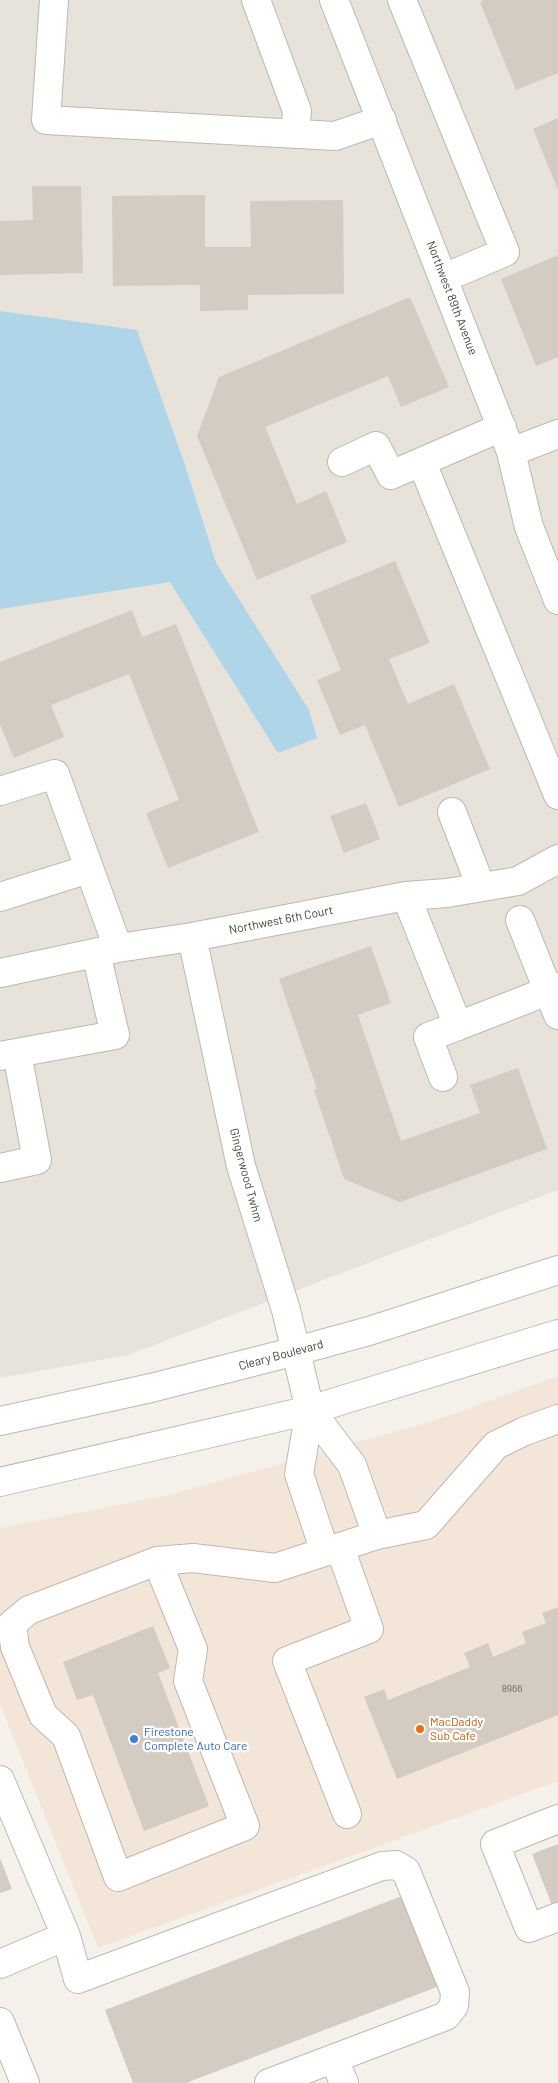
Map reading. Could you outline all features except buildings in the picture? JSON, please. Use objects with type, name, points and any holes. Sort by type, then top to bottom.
[{"type":"street","points":[[54,0],[46,120],[335,136],[382,120]]},
{"type":"street","points":[[256,0],[297,111],[295,134]]},
{"type":"street","name":"Northwest 89th Avenue","points":[[334,0],[502,427],[511,452],[529,527],[558,600]]},
{"type":"street","points":[[402,0],[505,252],[444,278]]},
{"type":"street","points":[[342,462],[376,446],[391,475],[502,427]]},
{"type":"street","points":[[511,452],[558,434]]},
{"type":"street","points":[[422,463],[558,795]]},
{"type":"street","points":[[0,791],[55,774],[89,869],[107,951],[115,1035],[9,1055],[37,1160],[0,1168]]},
{"type":"street","points":[[452,812],[481,887]]},
{"type":"street","name":"Northwest 6th Court","points":[[0,973],[107,951],[192,938],[406,896],[447,893],[518,881],[558,859]]},
{"type":"street","points":[[0,897],[89,869]]},
{"type":"street","points":[[406,896],[458,1026]]},
{"type":"street","points":[[443,1077],[428,1037],[458,1026],[555,998],[520,920]]},
{"type":"street","name":"Gingerwood Twhm","points":[[192,938],[241,1166],[286,1310],[310,1410]]},
{"type":"street","name":"Cleary Boulevard","points":[[0,1421],[152,1388],[296,1351],[369,1331],[558,1270]]},
{"type":"street","points":[[0,1482],[107,1459],[310,1410],[558,1334]]},
{"type":"street","points":[[310,1410],[352,1465],[377,1535]]},
{"type":"street","points":[[310,1410],[299,1474],[369,1629],[287,1661],[347,1814]]},
{"type":"street","points":[[157,1561],[192,1649],[188,1681],[245,1826],[118,1877],[66,1736],[43,1715],[15,1647],[12,1624],[29,1610],[157,1561],[193,1558],[275,1568],[377,1535],[426,1525],[496,1444],[558,1419]]},
{"type":"street","points":[[0,1780],[66,1936],[78,1979],[382,1866],[396,1865],[406,1871],[455,1992],[454,2006],[446,2016],[339,2071],[269,2083]]},
{"type":"street","points":[[558,1819],[495,1844],[529,1928],[558,1917]]},
{"type":"street","points":[[0,1964],[66,1936]]},
{"type":"street","points":[[0,2022],[25,2083]]},
{"type":"shaded area","points":[[0,0],[558,0],[558,1190],[128,1355],[0,1378]]},
{"type":"shaded area","points":[[558,1376],[558,1781],[98,1948],[0,1704],[0,1528],[169,1495],[433,1421]]},
{"type":"water","points":[[0,311],[137,330],[184,462],[216,563],[309,710],[317,738],[278,753],[170,582],[0,609]]},
{"type":"place","name":"MacDaddy Sub Cafe","points":[[420,1729]]},
{"type":"place","name":"Firestone Complete Auto Care","points":[[134,1739]]}]
